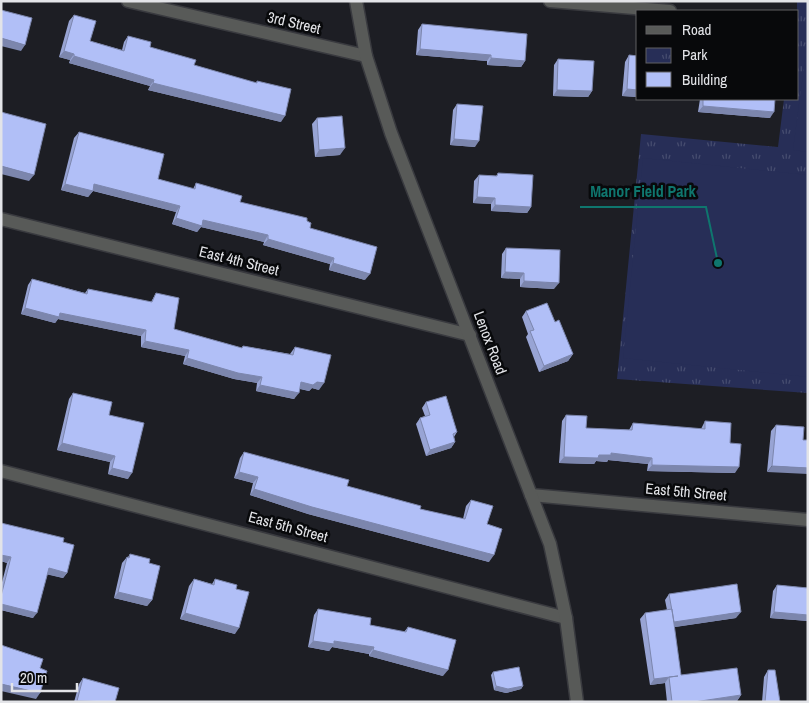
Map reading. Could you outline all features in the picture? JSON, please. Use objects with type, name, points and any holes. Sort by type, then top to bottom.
[{"type":"street","name":"3rd Street","points":[[128,1],[366,56]]},
{"type":"street","name":"Lenox Road","points":[[356,1],[366,56],[391,133],[550,544],[566,618],[577,702]]},
{"type":"street","points":[[550,1],[658,10]]},
{"type":"street","name":"East 4th Street","points":[[1,219],[470,335]]},
{"type":"street","name":"East 5th Street","points":[[1,471],[566,618]]},
{"type":"street","name":"East 5th Street","points":[[531,495],[808,520]]},
{"type":"green space","points":[[797,1],[808,1],[808,393],[617,379],[641,134],[778,147],[784,100],[799,100],[799,10],[797,10]]},
{"type":"green space","points":[[808,36],[808,152],[793,150]]},
{"type":"green space","points":[[643,158],[808,175],[808,377],[623,358]]},
{"type":"building","points":[[1,10],[32,18],[25,45],[1,38]]},
{"type":"building","points":[[74,15],[96,21],[90,41],[124,51],[128,36],[151,42],[150,47],[196,60],[194,65],[257,83],[257,81],[291,89],[285,116],[153,83],[154,80],[74,56],[74,54],[64,51]]},
{"type":"building","points":[[422,24],[527,34],[525,61],[491,58],[491,55],[420,49]]},
{"type":"building","points":[[629,55],[636,56],[636,90],[627,89]]},
{"type":"building","points":[[558,59],[594,61],[592,91],[557,90]]},
{"type":"building","points":[[703,100],[775,100],[774,112],[703,106]]},
{"type":"building","points":[[457,104],[483,106],[479,141],[454,139]]},
{"type":"building","points":[[1,112],[46,124],[34,175],[1,166]]},
{"type":"building","points":[[342,116],[345,148],[319,150],[317,118]]},
{"type":"building","points":[[79,132],[164,154],[158,179],[195,189],[196,183],[242,196],[240,202],[307,218],[307,221],[311,223],[310,228],[377,247],[370,274],[333,263],[334,258],[268,239],[268,235],[203,220],[202,226],[176,218],[180,206],[94,184],[93,191],[65,184]]},
{"type":"building","points":[[498,173],[533,175],[531,207],[495,205],[495,198],[477,197],[479,175],[497,176]]},
{"type":"building","points":[[506,248],[560,250],[559,283],[524,281],[524,273],[505,272]]},
{"type":"building","points":[[32,279],[87,294],[88,289],[152,302],[156,293],[179,298],[174,329],[242,348],[243,346],[293,355],[295,347],[331,355],[324,383],[317,382],[313,385],[301,382],[299,393],[260,385],[262,377],[238,373],[187,358],[189,350],[145,341],[146,330],[60,313],[59,317],[25,308]]},
{"type":"building","points":[[547,303],[555,322],[559,320],[573,354],[544,366],[530,331],[534,330],[526,311]]},
{"type":"building","points":[[73,393],[112,402],[109,415],[144,423],[132,473],[112,468],[115,456],[62,443]]},
{"type":"building","points":[[446,396],[457,432],[453,434],[455,442],[430,450],[420,418],[430,415],[426,402]]},
{"type":"building","points":[[566,415],[587,416],[586,428],[632,430],[633,423],[705,429],[705,421],[731,423],[730,443],[741,444],[739,467],[652,465],[652,458],[611,453],[611,455],[599,455],[598,458],[564,457]]},
{"type":"building","points":[[776,425],[804,427],[803,440],[808,440],[808,468],[772,466]]},
{"type":"building","points":[[244,452],[349,480],[347,486],[421,506],[420,509],[465,519],[471,500],[493,506],[487,524],[502,529],[494,555],[312,507],[254,489],[258,477],[239,472]]},
{"type":"building","points":[[1,523],[64,538],[63,542],[74,545],[67,573],[49,568],[37,613],[1,604],[1,596],[11,557],[1,555]]},
{"type":"building","points":[[130,554],[150,559],[149,563],[160,566],[152,600],[118,592],[127,557],[129,558]]},
{"type":"building","points":[[194,579],[214,585],[215,579],[237,585],[236,589],[249,592],[239,628],[185,613]]},
{"type":"building","points":[[737,584],[741,612],[674,622],[669,594]]},
{"type":"building","points":[[777,585],[808,588],[808,615],[774,612]]},
{"type":"building","points":[[318,609],[371,618],[370,625],[406,632],[408,627],[456,640],[448,670],[373,650],[374,647],[334,641],[334,644],[313,641]]},
{"type":"building","points":[[672,609],[681,675],[737,668],[741,695],[694,702],[672,702],[669,677],[654,679],[645,613]]},
{"type":"building","points":[[1,645],[43,659],[40,668],[47,671],[40,693],[1,684]]},
{"type":"building","points":[[519,667],[523,686],[508,689],[496,686],[493,672]]},
{"type":"building","points":[[768,670],[775,670],[780,702],[765,702]]},
{"type":"building","points":[[83,678],[119,688],[115,702],[77,701]]},
{"type":"place","name":"Manor Field Park","points":[[718,263]]}]
